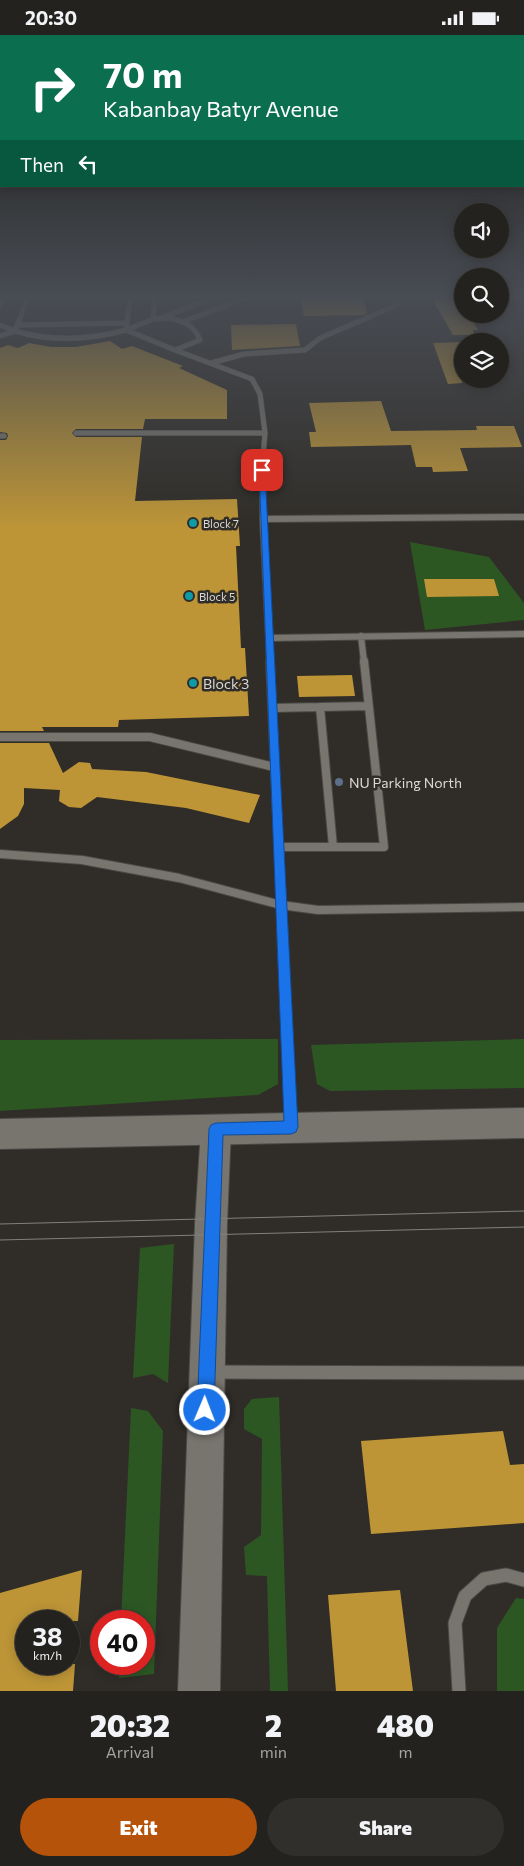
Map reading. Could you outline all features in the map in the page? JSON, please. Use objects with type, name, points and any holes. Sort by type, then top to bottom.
[{"type":"main road","points":[[0,1134],[524,1123]]},
{"type":"street","points":[[199,1691],[206,1372],[216,1129]]},
{"type":"lane","points":[[240,374],[252,379],[260,393],[265,433],[262,470],[263,519],[291,1127]]},
{"type":"lane","points":[[76,433],[265,433]]},
{"type":"lane","points":[[263,519],[524,517]]},
{"type":"lane","points":[[269,638],[524,634]]},
{"type":"lane","points":[[278,847],[384,847],[361,637]]},
{"type":"lane","points":[[272,709],[368,706]]},
{"type":"lane","points":[[320,707],[333,847]]},
{"type":"lane","points":[[0,737],[150,737],[274,767]]},
{"type":"lane","points":[[0,854],[92,862],[179,878],[281,905],[318,910],[524,907]]},
{"type":"lane","points":[[206,1372],[524,1373]]},
{"type":"lane","points":[[460,1691],[455,1623],[465,1596],[484,1579],[506,1575],[524,1580]]},
{"type":"green space","points":[[410,542],[489,557],[524,603],[524,620],[425,630]]},
{"type":"green space","points":[[278,1039],[278,1084],[258,1095],[0,1111],[0,1040]]},
{"type":"green space","points":[[524,1039],[524,1088],[330,1091],[317,1084],[311,1045]]},
{"type":"green space","points":[[174,1244],[168,1383],[153,1374],[133,1378],[140,1248]]},
{"type":"green space","points":[[279,1397],[288,1691],[270,1691],[267,1576],[246,1575],[244,1547],[261,1535],[262,1439],[244,1429],[244,1409],[252,1399]]},
{"type":"green space","points":[[131,1408],[148,1411],[163,1431],[155,1647],[155,1610],[122,1610]]},
{"type":"green space","points":[[516,1598],[524,1599],[524,1691],[497,1691],[497,1628]]},
{"type":"green space","points":[[119,1675],[145,1675],[119,1678]]},
{"type":"building","points":[[0,374],[193,374],[227,390],[227,419],[145,419],[143,429],[76,429],[72,433],[76,437],[142,437],[135,501],[237,499],[240,546],[236,546],[241,648],[245,648],[249,716],[119,720],[118,727],[42,727],[44,731],[0,731],[0,440],[6,440],[8,436],[7,433],[0,432]]},
{"type":"building","points":[[444,374],[454,374],[454,384],[448,384]]},
{"type":"building","points":[[381,401],[391,431],[477,430],[476,426],[514,426],[522,447],[460,448],[468,471],[433,472],[432,467],[416,467],[411,445],[311,447],[309,432],[316,432],[309,403]]},
{"type":"building","points":[[424,579],[494,579],[499,596],[427,597]]},
{"type":"building","points":[[352,675],[355,696],[299,697],[297,676]]},
{"type":"building","points":[[0,743],[49,743],[63,773],[79,762],[90,763],[92,769],[146,772],[260,795],[249,823],[186,808],[97,797],[81,808],[69,807],[59,801],[60,790],[24,788],[24,804],[18,816],[0,829]]},
{"type":"building","points":[[503,1431],[510,1465],[524,1464],[524,1523],[371,1534],[361,1441]]},
{"type":"building","points":[[82,1570],[79,1610],[15,1610],[15,1675],[74,1675],[73,1691],[0,1691],[0,1593]]},
{"type":"building","points":[[400,1590],[413,1691],[336,1691],[328,1595]]},
{"type":"tram line","points":[[0,1224],[524,1211]]},
{"type":"tram line","points":[[0,1240],[524,1227]]},
{"type":"place","name":"Block 7","points":[[193,523]]},
{"type":"place","name":"Block 5","points":[[189,596]]},
{"type":"place","name":"Block 3","points":[[193,683]]},
{"type":"place","name":"NU Parking North","points":[[339,782]]},
{"type":"route","points":[[205,1410],[216,1129],[291,1127],[262,470]]}]
